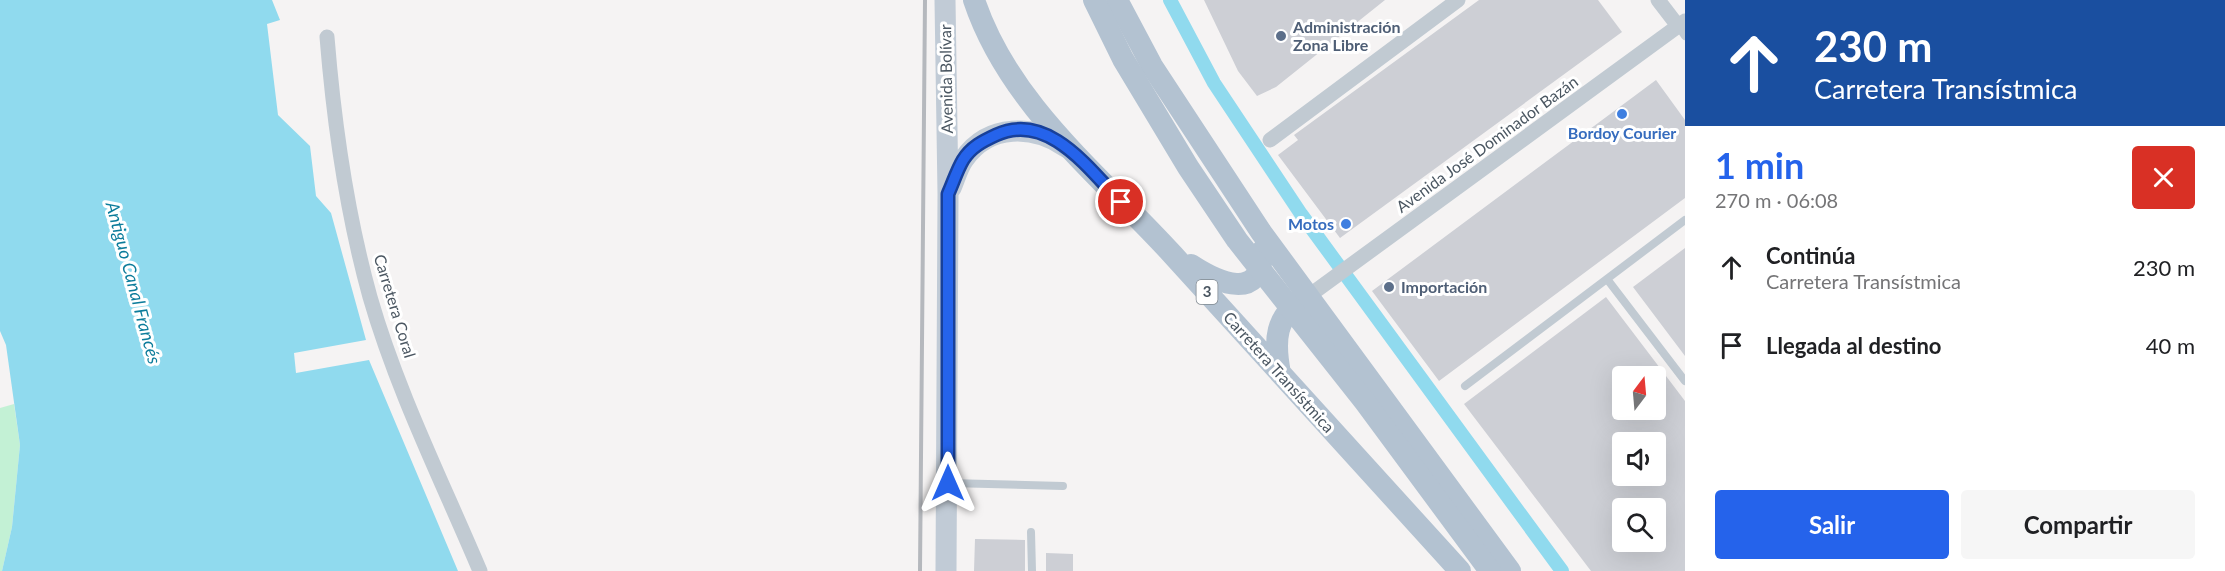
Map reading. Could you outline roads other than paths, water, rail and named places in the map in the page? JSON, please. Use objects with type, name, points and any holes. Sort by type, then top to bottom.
[{"type":"main road","name":"Avenida Bolívar","points":[[945,0],[948,194],[946,571]]},
{"type":"main road","name":"Carretera Transístmica","points":[[974,0],[995,52],[1032,104],[1071,150],[1172,253],[1460,571]]},
{"type":"main road","points":[[1094,0],[1123,59],[1188,167],[1237,240],[1365,402],[1490,571]]},
{"type":"main road","points":[[1117,0],[1158,75],[1261,232],[1310,295],[1510,571]]},
{"type":"main road","name":"Avenida Bolívar","points":[[948,194],[963,159],[978,144],[1007,130],[1027,130],[1050,135],[1071,150]]},
{"type":"main road","points":[[1172,253],[1211,278],[1229,284],[1245,284],[1254,278],[1260,268],[1261,232]]},
{"type":"main road","points":[[1280,373],[1275,349],[1276,333],[1290,309],[1310,295]]},
{"type":"street","points":[[1270,140],[1458,0]]},
{"type":"street","points":[[1658,0],[1683,28]]},
{"type":"street","name":"Avenida José Dominador Bazán","points":[[1310,295],[1683,28]]},
{"type":"street","name":"Carretera Coral","points":[[327,38],[331,85],[344,167],[371,299],[398,378],[480,571]]},
{"type":"lane","points":[[1465,386],[1685,220]]},
{"type":"lane","points":[[1607,279],[1685,381]]},
{"type":"lane","points":[[948,483],[1063,486]]},
{"type":"lane","points":[[1031,531],[1032,571]]},
{"type":"water","name":"Antiguo Canal Francés","points":[[0,0],[272,0],[280,20],[267,24],[278,115],[310,146],[316,196],[331,213],[366,340],[294,353],[296,373],[369,360],[458,571],[2,571],[12,527],[20,445],[6,345],[0,331]]},
{"type":"waterway","points":[[1170,0],[1214,83],[1301,214],[1562,571]]},
{"type":"railway","points":[[920,571],[925,0]]},
{"type":"place","name":"Administración Zona Libre","points":[[1281,36]]},
{"type":"place","name":"Bordoy Courier","points":[[1622,114]]},
{"type":"place","name":"Motos","points":[[1346,224]]},
{"type":"place","name":"Importación","points":[[1389,287]]}]
